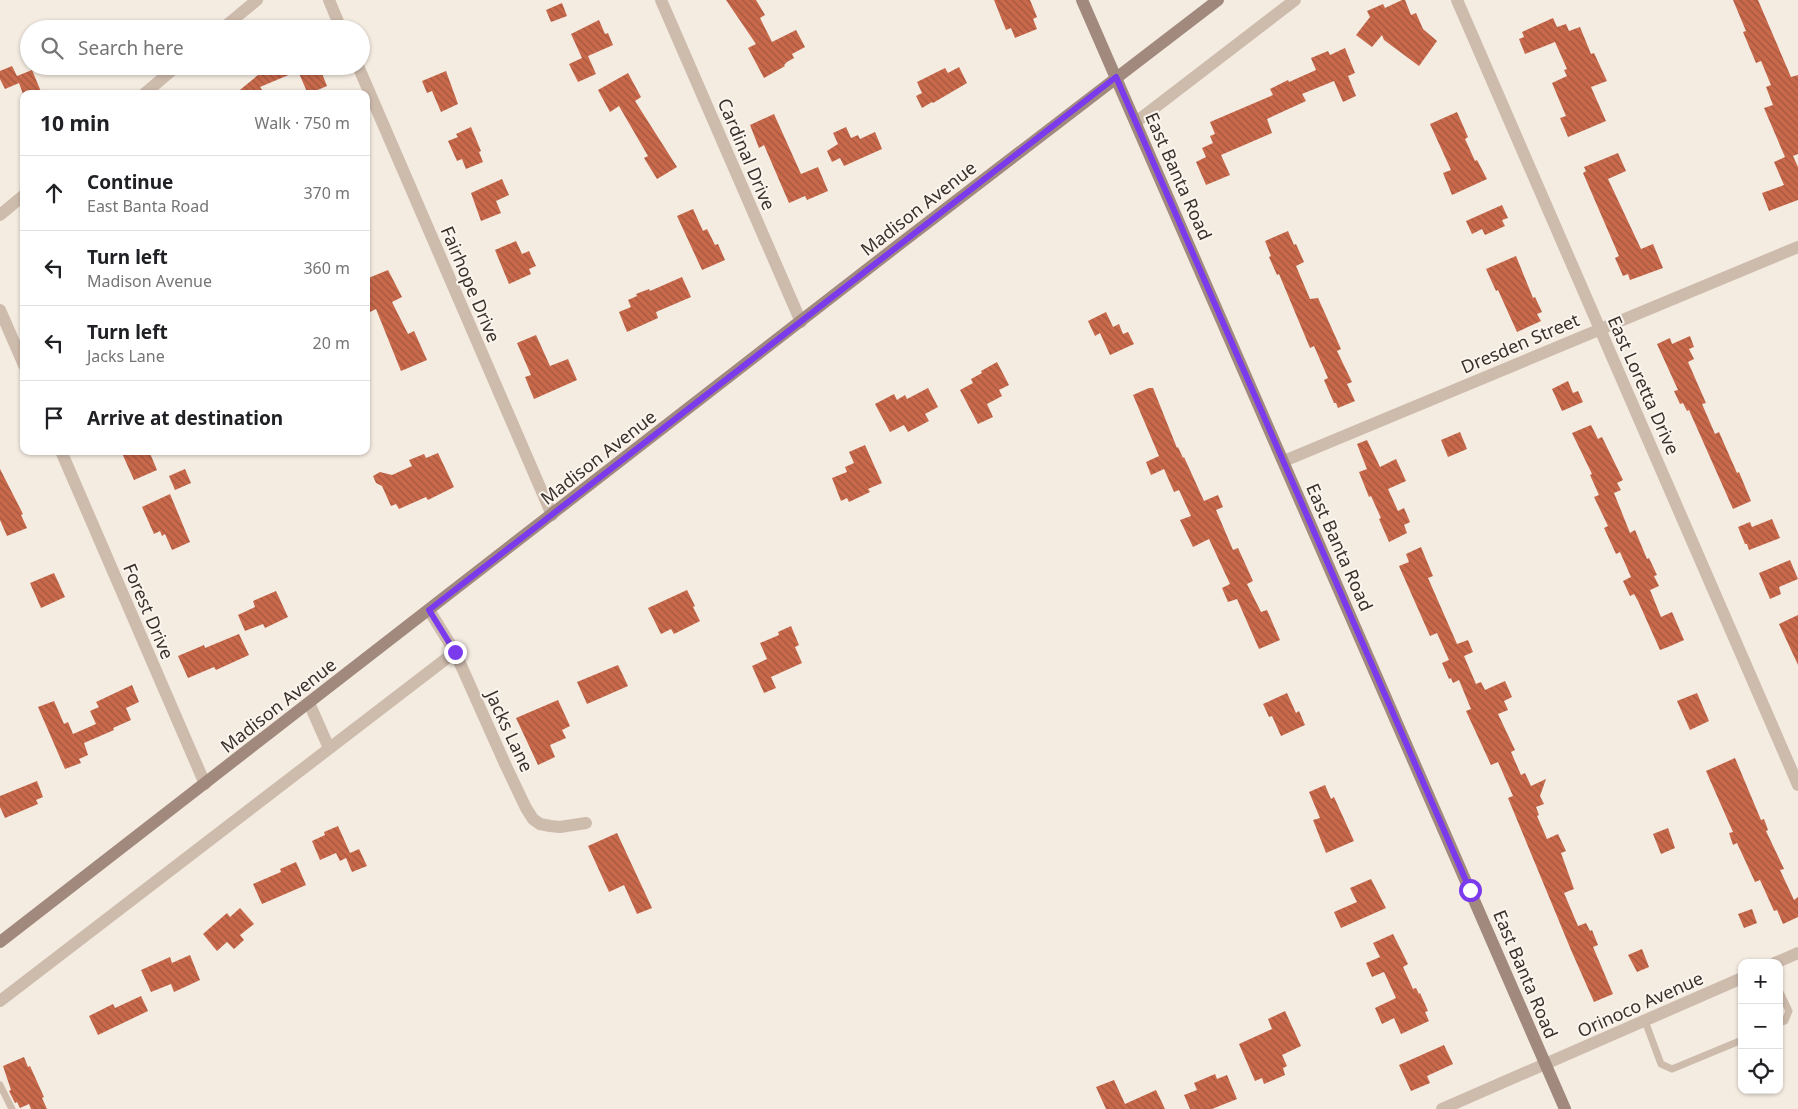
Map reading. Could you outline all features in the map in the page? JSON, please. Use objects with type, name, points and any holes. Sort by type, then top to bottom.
[{"type":"main road","name":"East Banta Road","points":[[1082,0],[1566,1109]]},
{"type":"main road","name":"Madison Avenue","points":[[0,942],[1218,0]]},
{"type":"street","points":[[233,20],[257,0]]},
{"type":"street","points":[[329,0],[337,20]]},
{"type":"street","name":"Cardinal Drive","points":[[661,0],[801,322]]},
{"type":"street","points":[[1136,122],[1295,0]]},
{"type":"street","name":"East Loretta Drive","points":[[1457,0],[1798,785]]},
{"type":"street","points":[[149,90],[166,75]]},
{"type":"street","name":"Fairhope Drive","points":[[362,75],[368,90]]},
{"type":"street","name":"Fairhope Drive","points":[[370,94],[552,515]]},
{"type":"street","points":[[0,215],[20,198]]},
{"type":"street","name":"Dresden Street","points":[[1284,461],[1798,247]]},
{"type":"street","points":[[0,310],[20,356]]},
{"type":"street","name":"Forest Drive","points":[[63,455],[206,784]]},
{"type":"street","name":"Jacks Lane","points":[[429,610],[455,652],[506,766],[533,819],[540,824],[560,827],[586,823]]},
{"type":"street","points":[[0,1001],[455,652]]},
{"type":"street","points":[[309,703],[329,748]]},
{"type":"street","points":[[1783,960],[1798,953]]},
{"type":"street","name":"Orinoco Avenue","points":[[1442,1109],[1738,980]]},
{"type":"lane","points":[[1783,998],[1789,1011],[1783,1022]]},
{"type":"lane","points":[[1645,1021],[1662,1064],[1672,1069],[1738,1042]]},
{"type":"lane","points":[[0,1085],[3,1100],[12,1109]]},
{"type":"building","points":[[726,0],[756,0],[765,15],[760,18],[772,42],[796,30],[805,47],[792,54],[794,58],[787,62],[785,66],[764,78],[748,48],[756,44]]},
{"type":"building","points":[[994,0],[1030,0],[1037,17],[1033,19],[1037,29],[1015,38],[1011,28],[1006,30]]},
{"type":"building","points":[[1405,0],[1411,15],[1416,13],[1423,29],[1437,41],[1419,66],[1384,40],[1382,35],[1372,47],[1356,35],[1370,17],[1367,11],[1383,4],[1385,8]]},
{"type":"building","points":[[1733,0],[1758,0],[1791,77],[1798,75],[1798,154],[1793,156],[1798,167],[1798,200],[1769,211],[1762,193],[1784,185],[1774,162],[1785,157],[1764,108],[1773,105],[1766,87],[1771,85],[1761,61],[1756,63],[1743,32],[1746,31]]},
{"type":"building","points":[[562,3],[567,16],[551,22],[546,10]]},
{"type":"building","points":[[1553,18],[1557,27],[1566,24],[1569,31],[1580,27],[1591,54],[1594,53],[1607,81],[1591,87],[1606,121],[1568,137],[1560,118],[1566,116],[1552,83],[1567,76],[1564,70],[1567,69],[1555,42],[1525,54],[1519,39],[1524,37],[1522,32]]},
{"type":"building","points":[[599,20],[605,34],[608,33],[613,45],[588,56],[596,74],[578,82],[569,64],[582,58],[571,34]]},
{"type":"building","points":[[1345,48],[1355,73],[1348,76],[1356,96],[1343,102],[1334,81],[1302,94],[1306,101],[1267,119],[1272,133],[1221,155],[1230,175],[1206,185],[1196,162],[1206,157],[1202,148],[1213,143],[1210,136],[1215,134],[1210,122],[1273,95],[1270,89],[1316,70],[1311,58],[1328,51],[1330,55]]},
{"type":"building","points":[[12,66],[17,76],[34,75],[40,90],[22,90],[19,83],[5,89],[0,79],[0,71]]},
{"type":"building","points":[[959,67],[967,83],[922,108],[916,96],[922,93],[917,82],[945,68],[948,73]]},
{"type":"building","points":[[446,71],[458,104],[441,112],[432,91],[427,93],[422,81]]},
{"type":"building","points":[[628,73],[641,97],[635,101],[677,167],[657,179],[644,158],[648,156],[619,106],[610,112],[598,90]]},
{"type":"building","points":[[258,75],[288,75],[260,87],[262,90],[240,90]]},
{"type":"building","points":[[300,75],[323,75],[327,86],[318,90],[306,90]]},
{"type":"building","points":[[1457,112],[1468,137],[1465,139],[1475,161],[1477,160],[1487,179],[1452,195],[1443,173],[1451,170],[1430,124]]},
{"type":"building","points":[[774,114],[801,174],[818,167],[828,191],[807,200],[805,196],[789,203],[764,145],[759,148],[750,125]]},
{"type":"building","points":[[471,127],[481,151],[479,152],[483,162],[466,169],[462,159],[457,161],[448,141],[458,137],[456,134]]},
{"type":"building","points":[[846,127],[851,138],[858,135],[860,139],[875,132],[882,149],[844,166],[840,158],[832,162],[827,151],[838,144],[833,133]]},
{"type":"building","points":[[1618,153],[1626,171],[1608,179],[1641,249],[1653,244],[1663,268],[1630,280],[1628,274],[1623,276],[1615,258],[1619,256],[1583,173],[1586,171],[1584,167]]},
{"type":"building","points":[[502,179],[509,195],[496,201],[501,213],[481,221],[471,193]]},
{"type":"building","points":[[1502,205],[1508,218],[1502,220],[1505,226],[1485,235],[1482,229],[1472,234],[1466,221]]},
{"type":"building","points":[[693,209],[703,231],[707,229],[715,245],[718,244],[725,260],[702,270],[677,216]]},
{"type":"building","points":[[1288,231],[1304,262],[1296,266],[1310,299],[1318,298],[1341,349],[1337,351],[1352,382],[1347,384],[1355,401],[1338,408],[1324,380],[1328,378],[1314,346],[1310,348],[1279,274],[1277,275],[1269,257],[1271,256],[1265,241]]},
{"type":"building","points":[[516,241],[522,254],[529,251],[536,266],[529,269],[531,274],[509,284],[495,250]]},
{"type":"building","points":[[1516,256],[1533,298],[1535,297],[1542,312],[1537,314],[1541,321],[1517,332],[1486,269]]},
{"type":"building","points":[[388,270],[402,297],[392,302],[408,334],[414,331],[427,360],[401,371],[376,309],[370,312],[370,277]]},
{"type":"building","points":[[682,277],[691,297],[656,312],[658,318],[627,332],[619,312],[631,307],[628,300],[637,296],[636,294],[649,289],[650,291]]},
{"type":"building","points":[[1106,312],[1113,327],[1119,324],[1123,334],[1128,332],[1134,344],[1110,355],[1100,333],[1095,336],[1088,321]]},
{"type":"building","points":[[536,335],[550,366],[568,359],[577,380],[534,399],[525,377],[531,375],[517,343]]},
{"type":"building","points":[[1690,336],[1694,347],[1689,349],[1694,359],[1688,362],[1706,403],[1702,404],[1715,434],[1719,432],[1751,501],[1733,509],[1689,410],[1687,411],[1683,403],[1680,404],[1674,391],[1678,390],[1657,344],[1670,338],[1672,344]]},
{"type":"building","points":[[997,362],[1009,385],[999,390],[1002,396],[987,404],[993,417],[978,424],[960,390],[973,383],[971,379],[982,373],[981,371]]},
{"type":"building","points":[[1568,381],[1573,393],[1578,391],[1583,402],[1562,411],[1552,389]]},
{"type":"building","points":[[928,388],[938,407],[925,414],[929,421],[908,432],[904,425],[890,432],[875,404],[894,394],[897,400],[905,395],[907,399]]},
{"type":"building","points":[[1153,388],[1177,448],[1184,457],[1204,501],[1218,495],[1223,507],[1216,510],[1233,550],[1238,548],[1253,581],[1247,584],[1261,612],[1267,610],[1280,640],[1259,649],[1237,599],[1228,602],[1222,588],[1230,584],[1209,539],[1193,547],[1180,520],[1191,516],[1179,490],[1174,492],[1164,469],[1151,475],[1146,462],[1159,456],[1133,395]]},
{"type":"building","points":[[1591,425],[1598,439],[1602,437],[1623,480],[1617,483],[1621,490],[1614,493],[1630,533],[1635,530],[1647,559],[1649,558],[1657,575],[1654,576],[1659,586],[1650,590],[1661,617],[1672,612],[1684,640],[1660,650],[1638,601],[1634,594],[1630,596],[1623,581],[1631,577],[1620,552],[1616,554],[1604,528],[1608,526],[1594,497],[1599,495],[1590,475],[1592,474],[1572,433]]},
{"type":"building","points":[[1460,432],[1467,449],[1448,457],[1441,440]]},
{"type":"building","points":[[1367,440],[1380,467],[1396,459],[1406,481],[1388,489],[1398,511],[1404,508],[1410,522],[1404,525],[1407,533],[1389,542],[1379,519],[1381,518],[1371,496],[1369,497],[1359,472],[1367,469],[1357,444]]},
{"type":"building","points":[[865,445],[882,483],[868,489],[870,492],[849,502],[847,498],[841,501],[832,478],[847,472],[845,467],[854,463],[849,452]]},
{"type":"building","points":[[438,453],[454,487],[428,500],[426,497],[399,509],[396,504],[391,506],[382,486],[376,483],[373,476],[380,472],[392,475],[412,466],[409,460],[424,454],[426,458]]},
{"type":"building","points":[[123,455],[151,455],[157,470],[134,480]]},
{"type":"building","points":[[0,469],[23,514],[21,515],[27,528],[7,536],[0,520]]},
{"type":"building","points":[[185,469],[191,483],[175,490],[169,476]]},
{"type":"building","points":[[170,494],[190,542],[172,550],[165,534],[162,536],[160,531],[154,534],[142,507]]},
{"type":"building","points":[[1772,519],[1780,538],[1749,550],[1738,527],[1750,522],[1752,527]]},
{"type":"building","points":[[1421,547],[1433,576],[1428,578],[1457,644],[1468,640],[1473,652],[1464,656],[1476,684],[1481,682],[1485,690],[1505,681],[1512,697],[1504,701],[1508,710],[1498,714],[1515,750],[1511,752],[1521,775],[1525,773],[1531,786],[1546,779],[1540,796],[1544,804],[1536,807],[1539,815],[1537,816],[1547,839],[1558,834],[1566,851],[1561,853],[1574,889],[1564,893],[1578,926],[1586,923],[1590,931],[1592,930],[1598,945],[1593,947],[1613,994],[1594,1002],[1508,798],[1513,796],[1498,762],[1491,765],[1466,711],[1471,709],[1459,680],[1453,683],[1451,678],[1449,679],[1442,663],[1449,660],[1437,633],[1430,636],[1399,566],[1409,562],[1406,554]]},
{"type":"building","points":[[1790,560],[1798,579],[1779,587],[1781,594],[1770,599],[1759,573]]},
{"type":"building","points":[[54,573],[65,597],[41,608],[30,583]]},
{"type":"building","points":[[687,590],[700,621],[674,634],[671,629],[661,634],[648,608]]},
{"type":"building","points":[[276,591],[288,617],[265,628],[263,624],[245,631],[238,615],[255,607],[253,601]]},
{"type":"building","points":[[1798,615],[1798,665],[1779,624]]},
{"type":"building","points":[[791,626],[799,645],[795,647],[802,663],[771,677],[776,688],[764,693],[752,666],[767,659],[760,643],[779,635],[778,632]]},
{"type":"building","points":[[239,634],[249,655],[216,670],[214,667],[188,678],[178,656],[204,645],[205,648]]},
{"type":"building","points":[[618,665],[628,686],[587,704],[577,682]]},
{"type":"building","points":[[132,685],[139,702],[126,708],[131,720],[113,728],[114,730],[84,743],[88,755],[79,759],[81,763],[65,769],[38,707],[54,701],[64,724],[68,722],[73,734],[96,724],[90,711],[99,707],[96,702]]},
{"type":"building","points":[[1287,693],[1296,713],[1299,711],[1305,725],[1281,736],[1272,716],[1269,717],[1263,704]]},
{"type":"building","points":[[1697,693],[1709,721],[1690,730],[1677,701]]},
{"type":"building","points":[[558,700],[570,726],[562,730],[566,738],[550,745],[555,757],[538,765],[516,718]]},
{"type":"building","points":[[1735,758],[1761,820],[1764,819],[1768,830],[1766,831],[1784,869],[1780,870],[1794,900],[1798,897],[1798,917],[1783,924],[1777,910],[1774,911],[1760,880],[1755,882],[1737,843],[1733,845],[1729,833],[1733,832],[1706,771]]},
{"type":"building","points":[[37,781],[43,797],[36,800],[38,804],[5,818],[0,807],[0,796]]},
{"type":"building","points":[[1325,785],[1331,799],[1334,797],[1354,841],[1326,853],[1313,820],[1320,818],[1309,792]]},
{"type":"building","points":[[338,826],[350,853],[359,849],[367,866],[352,872],[346,858],[340,861],[336,853],[320,860],[312,841],[325,835],[324,832]]},
{"type":"building","points":[[1668,828],[1675,848],[1661,854],[1653,834]]},
{"type":"building","points":[[617,833],[652,908],[637,914],[624,885],[609,892],[588,846]]},
{"type":"building","points":[[296,862],[306,885],[262,904],[253,884],[281,872],[280,869]]},
{"type":"building","points":[[1371,879],[1386,908],[1341,928],[1334,912],[1357,902],[1350,888]]},
{"type":"building","points":[[240,908],[254,924],[240,935],[244,940],[234,949],[227,942],[217,951],[203,934],[227,913],[230,917]]},
{"type":"building","points":[[1752,909],[1757,923],[1744,928],[1738,914]]},
{"type":"building","points":[[1393,934],[1408,964],[1403,967],[1413,989],[1416,988],[1420,993],[1428,1011],[1425,1012],[1429,1021],[1401,1034],[1394,1018],[1382,1024],[1375,1008],[1396,998],[1384,972],[1372,977],[1366,963],[1380,957],[1373,943]]},
{"type":"building","points":[[1642,949],[1649,967],[1637,972],[1628,955]]},
{"type":"building","points":[[190,955],[200,980],[174,992],[171,984],[151,992],[141,970],[170,957],[172,963]]},
{"type":"building","points":[[141,996],[148,1011],[98,1035],[89,1016],[113,1004],[115,1008]]},
{"type":"building","points":[[1285,1011],[1301,1046],[1282,1055],[1287,1066],[1283,1068],[1285,1075],[1264,1084],[1262,1078],[1255,1081],[1239,1044],[1272,1029],[1268,1019]]},
{"type":"building","points":[[1444,1045],[1453,1064],[1427,1076],[1430,1083],[1411,1091],[1399,1065]]},
{"type":"building","points":[[24,1057],[44,1097],[42,1098],[47,1109],[31,1109],[29,1104],[20,1108],[9,1091],[11,1090],[3,1066]]},
{"type":"building","points":[[1215,1074],[1217,1079],[1227,1075],[1237,1099],[1212,1109],[1190,1109],[1184,1095],[1197,1090],[1194,1083]]},
{"type":"building","points":[[1114,1080],[1125,1104],[1156,1090],[1165,1109],[1106,1109],[1096,1087]]},
{"type":"route","points":[[455,652],[429,610],[1116,77],[1470,890]]}]
